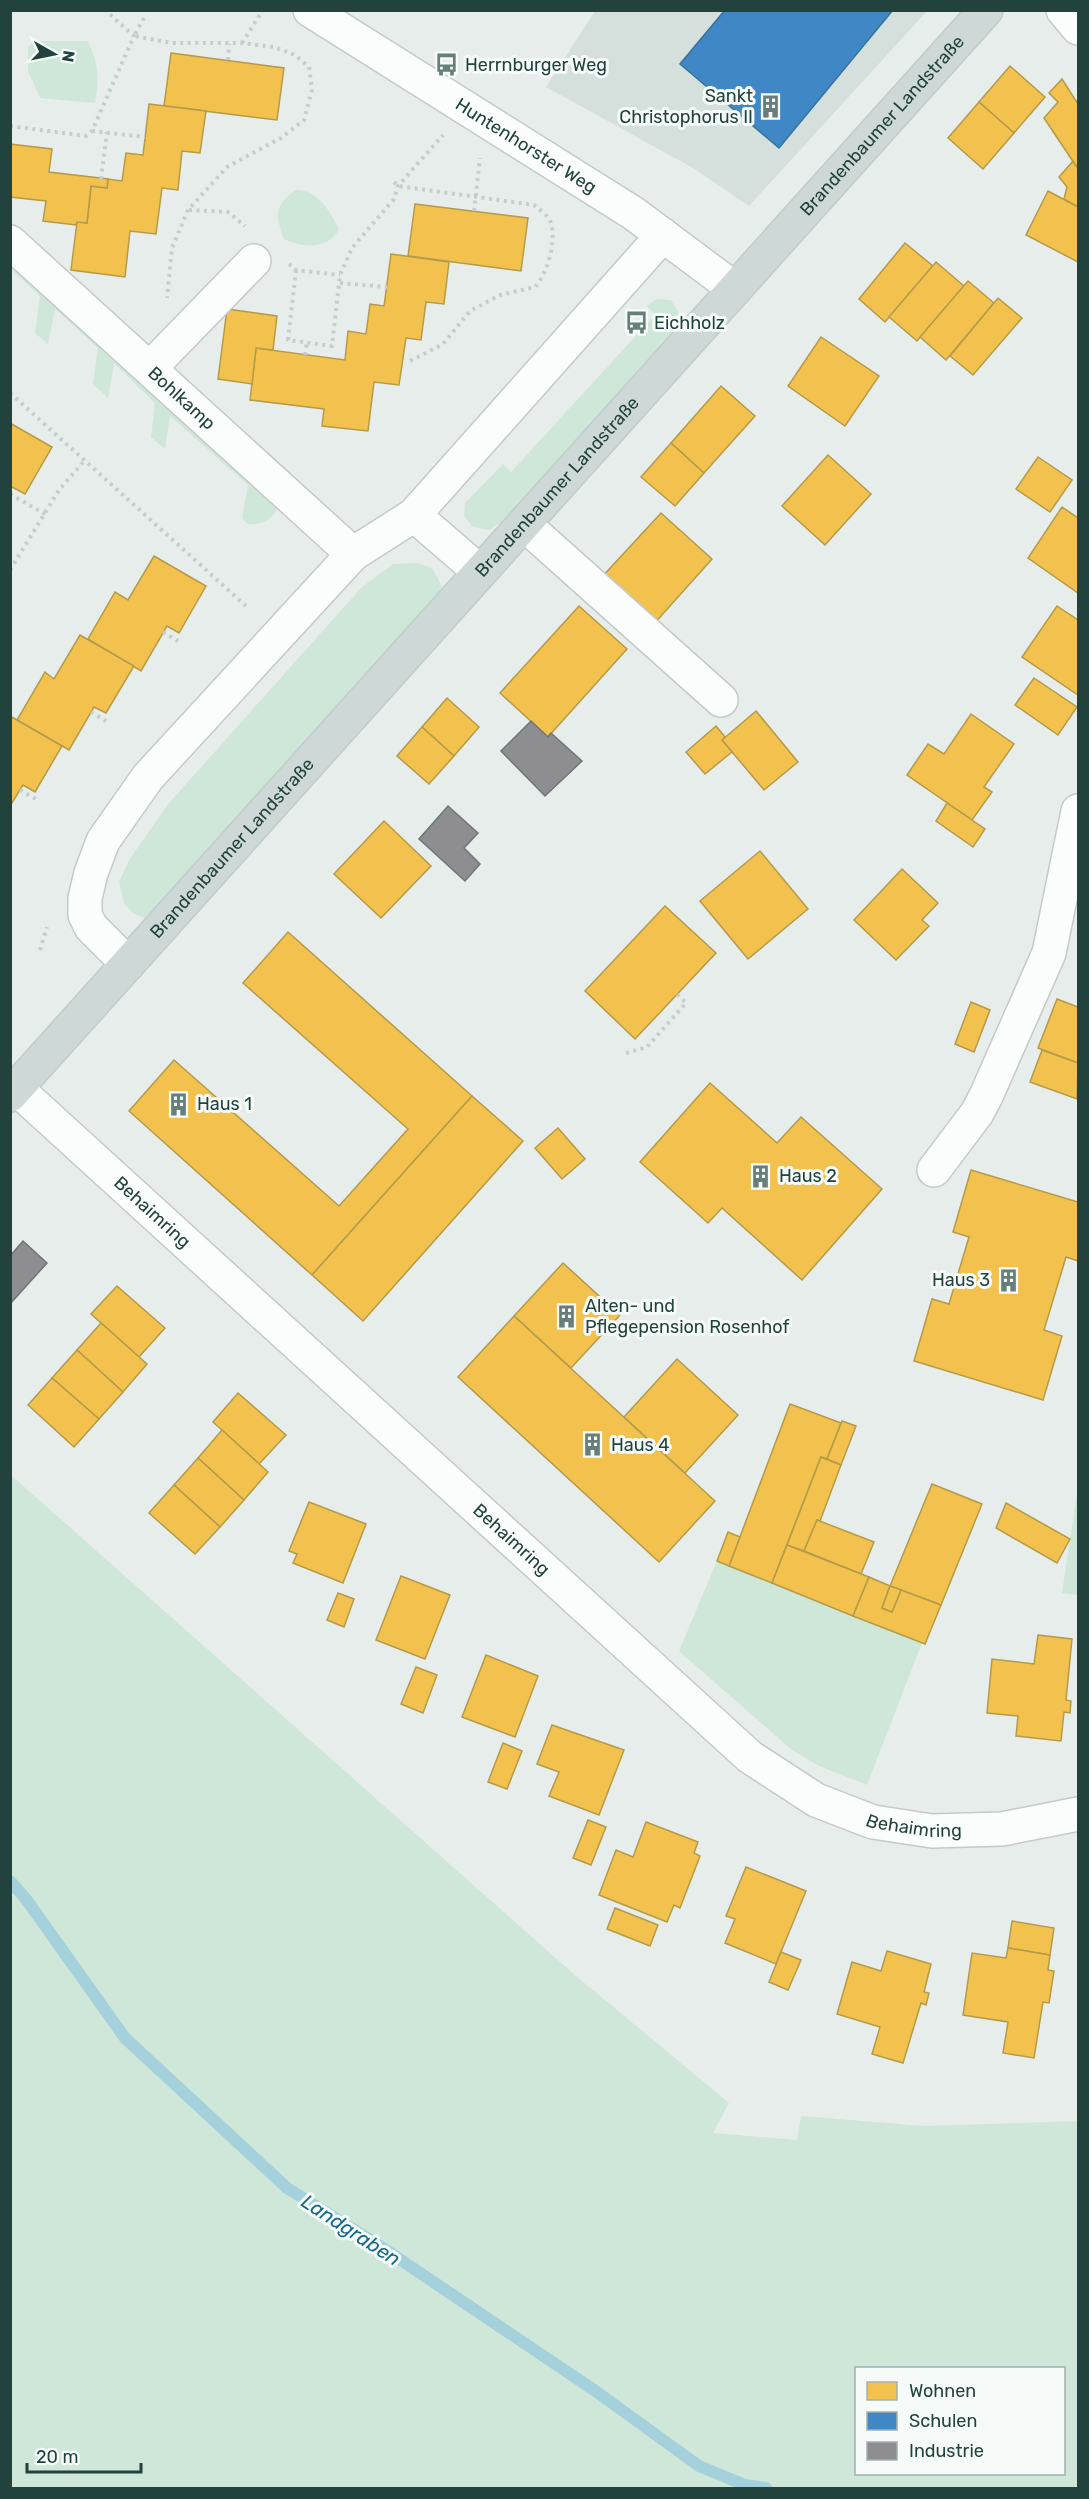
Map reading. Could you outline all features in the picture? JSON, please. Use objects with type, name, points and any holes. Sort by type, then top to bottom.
[{"type":"main road","name":"Brandenbaumer Landstraße","points":[[14,1092],[986,10]]},
{"type":"street","name":"Huntenhorster Weg","points":[[310,10],[633,213],[735,289]]},
{"type":"street","points":[[1063,10],[1078,28]]},
{"type":"street","points":[[128,964],[91,927],[85,915],[85,898],[91,873],[103,841],[148,777],[353,554],[414,515],[663,235]]},
{"type":"street","name":"Bohlkamp","points":[[10,242],[353,554]]},
{"type":"street","points":[[150,368],[254,261]]},
{"type":"street","points":[[414,515],[480,572]]},
{"type":"street","points":[[524,524],[721,700]]},
{"type":"street","points":[[934,1170],[977,1113],[1014,1036],[1049,953],[1078,811]]},
{"type":"street","name":"Behaimring","points":[[14,1092],[750,1757],[816,1800],[873,1822],[932,1831],[1002,1829],[1078,1814]]},
{"type":"path","points":[[105,10],[134,36],[172,43],[242,43],[274,47],[296,55],[309,67],[312,90],[304,120],[281,138],[227,167],[188,210],[172,249],[166,294]]},
{"type":"path","points":[[242,43],[263,10]]},
{"type":"path","points":[[10,126],[86,136],[92,131],[144,18]]},
{"type":"path","points":[[228,60],[229,44]]},
{"type":"path","points":[[296,270],[288,340],[332,346],[340,275],[352,249],[394,199],[396,184],[467,108]]},
{"type":"path","points":[[92,131],[145,137]]},
{"type":"path","points":[[101,179],[107,132]]},
{"type":"path","points":[[396,184],[534,205],[548,217],[552,227],[549,266],[535,287],[500,295],[470,311],[443,344],[410,361]]},
{"type":"path","points":[[474,211],[476,196]]},
{"type":"path","points":[[310,272],[340,275]]},
{"type":"path","points":[[340,283],[387,287]]},
{"type":"path","points":[[305,355],[307,342]]},
{"type":"path","points":[[10,393],[246,606]]},
{"type":"path","points":[[10,570],[59,490],[85,460]]},
{"type":"path","points":[[10,494],[45,514]]},
{"type":"path","points":[[164,632],[178,641]]},
{"type":"path","points":[[91,712],[106,721]]},
{"type":"path","points":[[20,790],[36,799]]},
{"type":"path","points":[[40,950],[47,927]]},
{"type":"path","points":[[626,1053],[647,1047],[686,1003],[677,994]]},
{"type":"shaded area","points":[[595,11],[927,11],[749,206],[693,168],[546,87]]},
{"type":"green space","points":[[35,41],[87,41],[94,56],[97,71],[95,103],[40,98],[28,71],[28,47]]},
{"type":"green space","points":[[296,190],[316,197],[331,215],[339,229],[329,241],[307,245],[284,239],[278,211],[289,195]]},
{"type":"green space","points":[[10,258],[278,505],[271,518],[262,523],[247,524],[242,518],[248,485],[170,416],[165,449],[151,437],[155,403],[114,363],[108,398],[93,384],[98,348],[55,309],[48,344],[35,333],[40,296],[11,269]]},
{"type":"green space","points":[[656,299],[671,300],[679,316],[679,324],[675,333],[502,522],[489,530],[473,527],[464,516],[465,503],[503,464],[511,472],[655,315],[647,306]]},
{"type":"green space","points":[[418,563],[432,568],[442,586],[435,599],[146,919],[133,913],[124,903],[119,882],[129,860],[169,803],[362,587],[393,564]]},
{"type":"green space","points":[[11,1475],[576,1976],[729,2103],[713,2133],[797,2140],[801,2116],[924,2126],[1078,2121],[1078,2488],[11,2488]]},
{"type":"green space","points":[[1078,1487],[1078,1595],[1062,1593]]},
{"type":"green space","points":[[717,1561],[922,1643],[867,1785],[819,1766],[792,1750],[679,1651]]},
{"type":"building: Wohnen","points":[[171,53],[284,68],[277,120],[164,106]]},
{"type":"building: Wohnen","points":[[1010,66],[1045,97],[1014,133],[979,102]]},
{"type":"building: Wohnen","points":[[1062,79],[1078,104],[1078,169],[1044,118],[1058,102],[1049,93]]},
{"type":"building: Wohnen","points":[[979,102],[1014,133],[983,169],[948,138]]},
{"type":"building: Wohnen","points":[[149,104],[206,111],[200,153],[182,151],[178,190],[162,188],[156,234],[130,231],[125,277],[71,270],[77,222],[87,223],[91,186],[107,188],[108,179],[122,181],[126,153],[143,155]]},
{"type":"building: Wohnen","points":[[10,144],[52,149],[49,172],[108,179],[107,188],[91,186],[87,223],[77,222],[76,225],[43,221],[46,201],[10,197]]},
{"type":"building: Wohnen","points":[[1073,161],[1078,169],[1078,207],[1064,199],[1067,187],[1059,177]]},
{"type":"building: Wohnen","points":[[1048,191],[1078,207],[1078,262],[1026,235]]},
{"type":"building: Wohnen","points":[[415,204],[528,218],[521,271],[408,256]]},
{"type":"building: Wohnen","points":[[905,243],[933,266],[885,322],[859,299]]},
{"type":"building: Wohnen","points":[[391,254],[449,262],[444,304],[426,302],[421,340],[406,338],[399,385],[374,382],[368,431],[322,426],[324,409],[250,400],[256,348],[345,360],[348,331],[366,334],[370,304],[384,306]]},
{"type":"building: Wohnen","points":[[936,262],[964,286],[917,341],[889,317]]},
{"type":"building: Wohnen","points":[[968,281],[994,303],[946,360],[920,337]]},
{"type":"building: Wohnen","points":[[998,298],[1022,318],[973,375],[950,356]]},
{"type":"building: Wohnen","points":[[227,309],[277,316],[273,350],[256,348],[252,384],[218,379]]},
{"type":"building: Wohnen","points":[[821,337],[879,376],[845,426],[788,386]]},
{"type":"building: Wohnen","points":[[721,386],[755,416],[704,473],[671,443]]},
{"type":"building: Wohnen","points":[[10,423],[52,447],[25,494],[12,487],[10,490]]},
{"type":"building: Wohnen","points":[[671,443],[704,473],[675,506],[641,477]]},
{"type":"building: Wohnen","points":[[828,455],[871,494],[825,545],[782,506]]},
{"type":"building: Wohnen","points":[[1038,457],[1072,480],[1050,512],[1016,489]]},
{"type":"building: Wohnen","points":[[1062,507],[1078,518],[1078,593],[1028,558]]},
{"type":"building: Wohnen","points":[[661,513],[712,559],[653,625],[601,578]]},
{"type":"building: Wohnen","points":[[154,556],[206,586],[179,633],[167,626],[141,671],[88,639],[115,592],[128,600]]},
{"type":"building: Wohnen","points":[[579,606],[627,649],[548,737],[500,693]]},
{"type":"building: Wohnen","points":[[1057,606],[1078,620],[1078,695],[1022,657]]},
{"type":"building: Wohnen","points":[[80,635],[134,666],[106,713],[94,707],[69,750],[17,720],[45,672],[54,679]]},
{"type":"building: Wohnen","points":[[1034,678],[1077,707],[1058,735],[1015,705]]},
{"type":"building: Wohnen","points":[[447,698],[479,727],[454,756],[422,727]]},
{"type":"building: Wohnen","points":[[756,711],[798,762],[764,790],[722,740]]},
{"type":"building: Wohnen","points":[[971,714],[1014,744],[984,787],[992,792],[972,820],[907,775],[928,744],[944,754]]},
{"type":"building: Wohnen","points":[[10,716],[62,746],[35,792],[23,785],[10,806]]},
{"type":"building: Wohnen","points":[[716,726],[725,737],[722,740],[732,752],[705,774],[686,752]]},
{"type":"building: Wohnen","points":[[422,727],[454,756],[429,784],[397,756]]},
{"type":"building: Wohnen","points":[[947,803],[985,829],[973,847],[936,821]]},
{"type":"building: Wohnen","points":[[384,821],[431,866],[381,918],[334,874]]},
{"type":"building: Wohnen","points":[[760,851],[808,909],[748,959],[700,901]]},
{"type":"building: Wohnen","points":[[902,869],[938,903],[922,920],[929,926],[896,960],[854,920]]},
{"type":"building: Wohnen","points":[[665,906],[716,953],[635,1039],[585,991]]},
{"type":"building: Wohnen","name":"Haus 1","points":[[288,932],[472,1096],[312,1275],[129,1111],[174,1060],[339,1206],[408,1129],[243,983]]},
{"type":"building: Wohnen","points":[[1057,999],[1078,1007],[1078,1063],[1038,1048]]},
{"type":"building: Wohnen","points":[[971,1002],[990,1010],[974,1052],[955,1044]]},
{"type":"building: Wohnen","points":[[1042,1050],[1078,1063],[1077,1099],[1030,1082]]},
{"type":"building: Wohnen","name":"Haus 2","points":[[710,1083],[777,1143],[801,1117],[882,1189],[802,1280],[722,1208],[708,1223],[640,1162]]},
{"type":"building: Wohnen","points":[[472,1096],[523,1141],[363,1321],[312,1275]]},
{"type":"building: Wohnen","points":[[558,1128],[585,1159],[562,1179],[535,1148]]},
{"type":"building: Wohnen","name":"Haus 3","points":[[971,1170],[1078,1202],[1078,1261],[1066,1257],[1044,1330],[1062,1336],[1043,1400],[914,1361],[932,1299],[949,1304],[969,1237],[953,1232]]},
{"type":"building: Wohnen","name":"Alten- und Pflegepension Rosenhof","points":[[563,1263],[620,1315],[571,1368],[514,1316]]},
{"type":"building: Wohnen","points":[[117,1286],[165,1328],[139,1357],[91,1314]]},
{"type":"building: Wohnen","name":"Haus 4","points":[[514,1316],[715,1501],[659,1562],[458,1377]]},
{"type":"building: Wohnen","points":[[101,1323],[147,1364],[123,1392],[77,1350]]},
{"type":"building: Wohnen","points":[[77,1350],[123,1392],[99,1419],[52,1378]]},
{"type":"building: Wohnen","points":[[677,1359],[738,1415],[685,1473],[624,1417]]},
{"type":"building: Wohnen","points":[[52,1378],[99,1419],[74,1447],[28,1405]]},
{"type":"building: Wohnen","points":[[238,1393],[286,1435],[259,1464],[213,1422]]},
{"type":"building: Wohnen","points":[[790,1404],[841,1423],[827,1459],[821,1457],[772,1583],[729,1566]]},
{"type":"building: Wohnen","points":[[842,1421],[856,1426],[841,1465],[827,1459]]},
{"type":"building: Wohnen","points":[[222,1430],[268,1472],[244,1500],[198,1458]]},
{"type":"building: Wohnen","points":[[821,1457],[841,1465],[820,1521],[817,1520],[804,1551],[787,1545]]},
{"type":"building: Wohnen","points":[[198,1458],[244,1500],[220,1527],[174,1485]]},
{"type":"building: Wohnen","points":[[932,1484],[982,1504],[941,1605],[890,1586]]},
{"type":"building: Wohnen","points":[[174,1485],[220,1527],[195,1554],[149,1513]]},
{"type":"building: Wohnen","points":[[309,1502],[366,1524],[343,1583],[293,1563],[297,1554],[289,1551]]},
{"type":"building: Wohnen","points":[[1006,1503],[1070,1539],[1057,1563],[996,1528]]},
{"type":"building: Wohnen","points":[[817,1520],[874,1542],[861,1574],[804,1551]]},
{"type":"building: Wohnen","points":[[728,1532],[740,1537],[729,1566],[717,1561]]},
{"type":"building: Wohnen","points":[[787,1545],[869,1577],[853,1616],[772,1583]]},
{"type":"building: Wohnen","points":[[401,1576],[450,1595],[425,1659],[376,1640]]},
{"type":"building: Wohnen","points":[[869,1577],[890,1586],[882,1608],[892,1612],[901,1590],[941,1605],[925,1644],[853,1616]]},
{"type":"building: Wohnen","points":[[890,1586],[901,1590],[892,1612],[882,1608]]},
{"type":"building: Wohnen","points":[[338,1593],[354,1599],[344,1627],[327,1620]]},
{"type":"building: Wohnen","points":[[1038,1635],[1072,1639],[1066,1700],[1071,1701],[1070,1713],[1064,1712],[1061,1741],[1016,1736],[1018,1716],[987,1713],[992,1659],[1034,1664]]},
{"type":"building: Wohnen","points":[[486,1655],[538,1676],[515,1737],[462,1717]]},
{"type":"building: Wohnen","points":[[416,1667],[437,1675],[423,1713],[401,1704]]},
{"type":"building: Wohnen","points":[[552,1725],[624,1750],[599,1815],[549,1796],[559,1772],[537,1764]]},
{"type":"building: Wohnen","points":[[503,1743],[522,1751],[507,1789],[488,1782]]},
{"type":"building: Wohnen","points":[[588,1820],[606,1827],[591,1865],[573,1858]]},
{"type":"building: Wohnen","points":[[646,1822],[698,1842],[694,1853],[700,1856],[680,1908],[674,1905],[667,1922],[599,1895],[616,1850],[633,1857]]},
{"type":"building: Wohnen","points":[[746,1867],[806,1891],[776,1964],[725,1943],[735,1919],[726,1916]]},
{"type":"building: Wohnen","points":[[615,1908],[658,1925],[650,1946],[607,1929]]},
{"type":"building: Wohnen","points":[[1012,1921],[1054,1928],[1050,1955],[1008,1948]]},
{"type":"building: Wohnen","points":[[1008,1948],[1050,1955],[1048,1970],[1054,1971],[1049,2003],[1043,2002],[1034,2058],[1003,2053],[1008,2022],[963,2015],[972,1953],[1006,1958]]},
{"type":"building: Wohnen","points":[[887,1951],[931,1964],[924,1992],[929,1993],[926,2005],[921,2003],[903,2063],[872,2054],[880,2027],[837,2014],[852,1962],[881,1971]]},
{"type":"building: Wohnen","points":[[781,1952],[801,1960],[788,1990],[769,1982]]},
{"type":"building: Schulen","name":"Sankt Christophorus II","points":[[725,10],[893,10],[779,148],[680,64]]},
{"type":"building: Industrie","points":[[531,721],[548,737],[551,733],[582,761],[545,796],[501,751]]},
{"type":"building: Industrie","points":[[448,806],[478,833],[464,848],[480,864],[465,881],[419,839]]},
{"type":"building: Industrie","points":[[23,1241],[47,1263],[10,1304],[10,1256]]},
{"type":"waterway","name":"Landgraben","points":[[10,1881],[26,1899],[125,2038],[287,2188],[380,2246],[594,2390],[699,2466],[745,2485],[766,2488]]},
{"type":"place","name":"Herrnburger Weg","points":[[447,65]]},
{"type":"place","name":"Sankt Christophorus II","points":[[771,106]]},
{"type":"place","name":"Eichholz","points":[[636,323]]},
{"type":"place","name":"Haus 1","points":[[179,1104]]},
{"type":"place","name":"Haus 2","points":[[761,1176]]},
{"type":"place","name":"Haus 3","points":[[1008,1280]]},
{"type":"place","name":"Alten- und Pflegepension Rosenhof","points":[[567,1316]]},
{"type":"place","name":"Haus 4","points":[[593,1445]]}]
